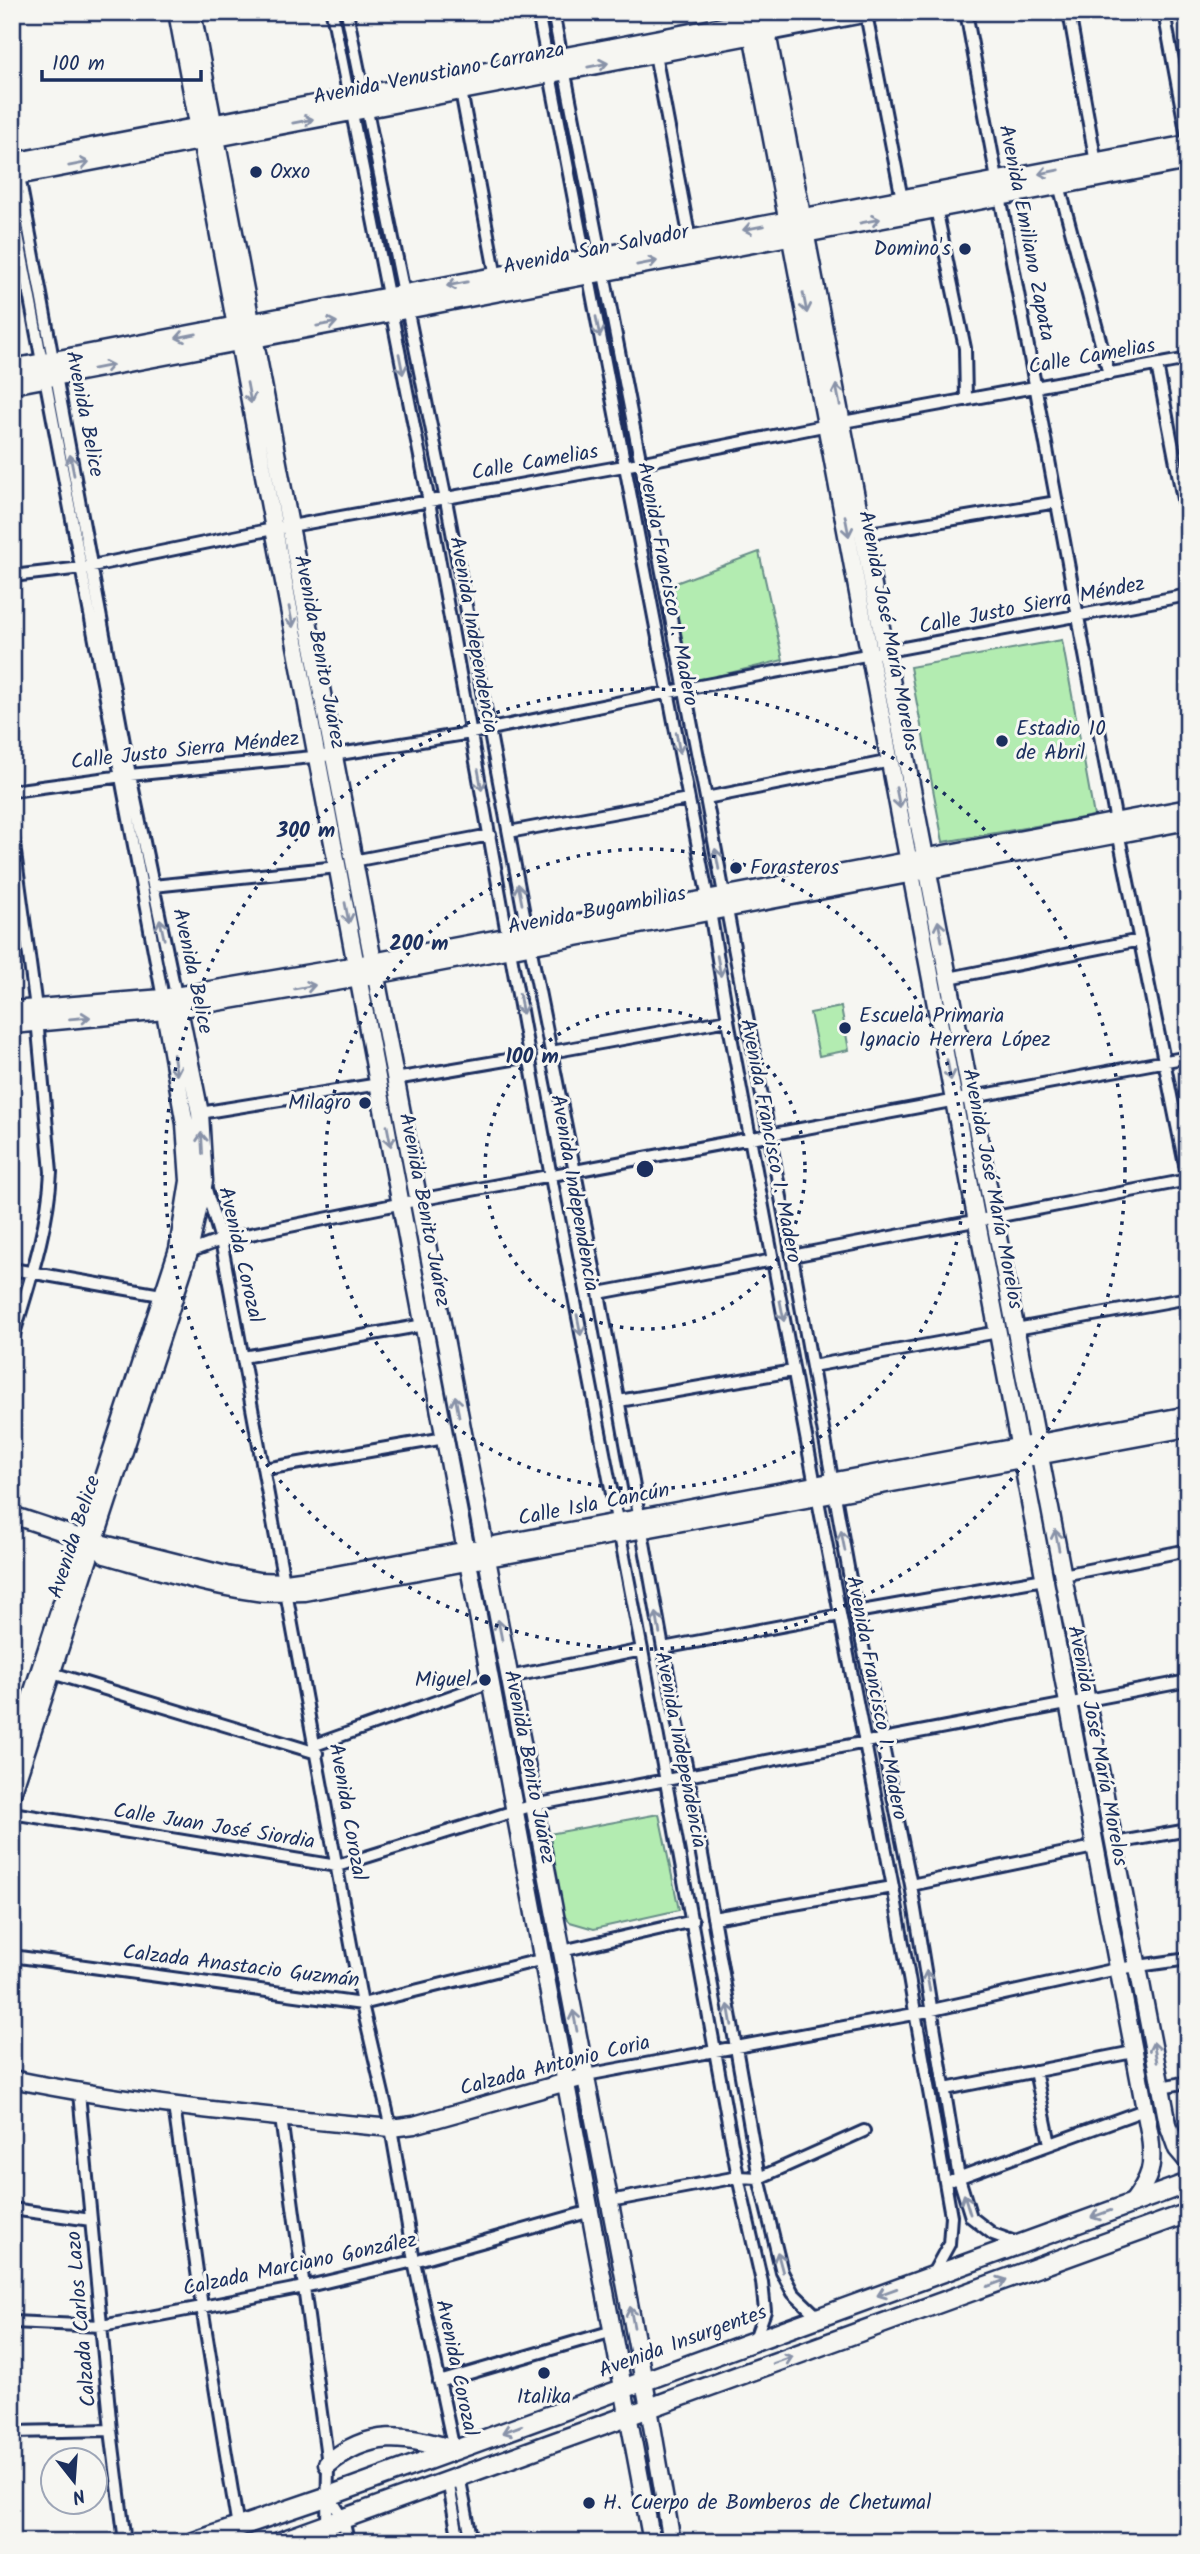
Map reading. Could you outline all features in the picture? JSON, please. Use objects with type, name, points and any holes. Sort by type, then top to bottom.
[{"type":"main road","name":"Avenida San Salvador","points":[[397,303],[496,277],[594,266],[690,240],[936,208],[1096,163],[1188,143]]},
{"type":"main road","name":"Avenida San Salvador","points":[[12,384],[49,370],[798,227],[902,200],[1059,185],[1188,160]]},
{"type":"main road","name":"Avenida San Salvador","points":[[12,369],[49,370]]},
{"type":"main road","name":"Avenida Insurgentes","points":[[194,2542],[329,2496],[1188,2183]]},
{"type":"main road","points":[[279,2542],[334,2528],[453,2478],[1188,2213]]},
{"type":"main road","points":[[727,2349],[736,2377]]},
{"type":"main road","points":[[555,2413],[563,2438]]},
{"type":"main road","points":[[328,2464],[352,2447],[390,2438],[418,2439],[454,2450]]},
{"type":"street","name":"Avenida Benito Juárez","points":[[177,12],[207,132],[410,1202],[485,1553],[534,1805],[644,2381],[672,2542]]},
{"type":"street","name":"Avenida Benito Juárez","points":[[192,12],[207,132]]},
{"type":"street","name":"Avenida Independencia","points":[[332,12],[357,103],[397,303],[429,502],[551,1177],[693,1922],[738,2177],[762,2282],[765,2311],[755,2339]]},
{"type":"street","name":"Avenida Independencia","points":[[347,12],[357,103]]},
{"type":"street","name":"Avenida Francisco I. Madero","points":[[538,12],[556,65]]},
{"type":"street","name":"Avenida Francisco I. Madero","points":[[553,12],[556,65],[594,266],[639,463],[706,798],[728,1020],[893,1887],[951,2216],[949,2244],[932,2275]]},
{"type":"street","name":"Avenida Venustiano Carranza","points":[[357,103],[461,91],[556,65],[655,54],[796,12]]},
{"type":"street","name":"Avenida Emiliano Zapata","points":[[966,12],[1118,828],[1188,1180]]},
{"type":"street","points":[[1069,12],[1096,163]]},
{"type":"street","points":[[1164,12],[1188,143]]},
{"type":"street","name":"Avenida Venustiano Carranza","points":[[15,169],[556,65],[758,22],[871,18]]},
{"type":"street","points":[[871,18],[902,200]]},
{"type":"street","name":"Avenida José María Morelos","points":[[758,22],[879,654],[928,864],[1161,2087],[1172,2139],[1188,2162]]},
{"type":"street","points":[[655,54],[690,240]]},
{"type":"street","points":[[461,91],[496,277]]},
{"type":"street","name":"Avenida Belice","points":[[12,138],[49,370],[126,775],[171,1003],[200,1113],[204,1181],[189,1252],[167,1296]]},
{"type":"street","points":[[1059,185],[1109,374]]},
{"type":"street","name":"Avenida Belice","points":[[12,204],[49,370]]},
{"type":"street","points":[[936,208],[965,348],[966,400]]},
{"type":"street","name":"Avenida Francisco I. Madero","points":[[594,266],[624,467],[688,799],[717,904],[770,1136],[856,1612],[911,1885],[959,2178],[971,2217],[993,2234],[1018,2243]]},
{"type":"street","name":"Avenida Independencia","points":[[397,303],[446,499],[599,1293],[759,2178],[782,2272],[793,2293],[818,2317]]},
{"type":"street","name":"Calle Camelias","points":[[12,576],[87,566],[624,467],[835,424],[1188,359]]},
{"type":"street","points":[[1157,365],[1188,525]]},
{"type":"street","name":"Avenida José María Morelos","points":[[835,424],[864,534],[891,761],[1151,2146],[1152,2169],[1147,2183],[1132,2203]]},
{"type":"street","points":[[864,534],[1057,502]]},
{"type":"street","name":"Calle Justo Sierra Méndez","points":[[12,791],[126,775],[325,755],[471,733],[1188,595]]},
{"type":"street","points":[[706,798],[891,761]]},
{"type":"street","name":"Avenida Belice","points":[[12,1794],[52,1673],[88,1545],[167,1296],[178,1249],[188,1181],[185,1124],[171,1003],[153,886],[126,775]]},
{"type":"street","points":[[509,832],[688,799]]},
{"type":"street","name":"Avenida Bugambilias","points":[[1118,828],[1188,808]]},
{"type":"street","name":"Avenida Bugambilias","points":[[12,1010],[36,1015],[171,1003],[366,970],[1118,828],[1188,821]]},
{"type":"street","points":[[12,830],[36,1015],[51,1172],[50,1197],[12,1341]]},
{"type":"street","points":[[153,886],[345,864],[490,835]]},
{"type":"street","points":[[949,978],[1140,940]]},
{"type":"street","name":"Avenida Bugambilias","points":[[12,1025],[36,1015]]},
{"type":"street","points":[[551,1052],[728,1020]]},
{"type":"street","points":[[200,1113],[530,1056]]},
{"type":"street","points":[[189,1252],[221,1240],[410,1202],[1188,1057]]},
{"type":"street","points":[[792,1256],[1188,1180]]},
{"type":"street","name":"Avenida Corozal","points":[[204,1181],[221,1240],[362,2004],[391,2128],[414,2262],[454,2450]]},
{"type":"street","name":"Avenida Benito Juárez","points":[[410,1202],[424,1325],[652,2542]]},
{"type":"street","points":[[599,1293],[773,1260]]},
{"type":"street","points":[[12,1269],[167,1296]]},
{"type":"street","points":[[1016,1329],[1188,1298]]},
{"type":"street","points":[[243,1357],[424,1325]]},
{"type":"street","points":[[812,1366],[998,1332]]},
{"type":"street","points":[[619,1401],[793,1371]]},
{"type":"street","name":"Calle Isla Cancún","points":[[12,1515],[88,1545],[196,1580],[259,1592],[330,1576],[485,1553],[1020,1453],[1188,1415]]},
{"type":"street","name":"Calle Isla Cancún","points":[[1039,1449],[1188,1428]]},
{"type":"street","points":[[265,1469],[445,1438]]},
{"type":"street","name":"Calle Isla Cancún","points":[[12,1527],[88,1545]]},
{"type":"street","name":"Avenida Belice","points":[[12,1755],[88,1545]]},
{"type":"street","points":[[1063,1575],[1188,1550]]},
{"type":"street","points":[[856,1612],[1044,1579]]},
{"type":"street","points":[[663,1648],[840,1615]]},
{"type":"street","points":[[509,1677],[642,1650]]},
{"type":"street","points":[[52,1673],[316,1749],[491,1682]]},
{"type":"street","name":"Calle Juan José Siordia","points":[[12,1813],[337,1866],[534,1805],[1188,1681]]},
{"type":"street","points":[[1115,1843],[1188,1830]]},
{"type":"street","points":[[911,1885],[1094,1847]]},
{"type":"street","points":[[713,1918],[893,1887]]},
{"type":"street","points":[[562,1951],[693,1922]]},
{"type":"street","name":"Calzada Anastacio Guzmán","points":[[12,1956],[362,2004],[544,1959]]},
{"type":"street","name":"Calzada Antonio Coria","points":[[12,2079],[79,2093],[281,2118],[391,2128],[414,2125],[586,2075],[914,2014],[1117,1969],[1188,1959]]},
{"type":"street","points":[[945,2089],[1133,2052]]},
{"type":"street","points":[[1035,2071],[1050,2144]]},
{"type":"street","points":[[1161,2087],[1188,2082]]},
{"type":"street","name":"Calzada Carlos Lazo","points":[[79,2093],[111,2430],[125,2542]]},
{"type":"street","points":[[174,2105],[202,2307],[238,2528]]},
{"type":"street","points":[[944,2182],[1144,2110]]},
{"type":"street","points":[[281,2118],[328,2464],[334,2528],[348,2542]]},
{"type":"street","points":[[610,2201],[738,2177],[759,2178],[864,2131]]},
{"type":"street","points":[[12,2209],[91,2220]]},
{"type":"street","name":"Calzada Marciano González","points":[[12,2322],[102,2326],[202,2307],[414,2262],[591,2211]]},
{"type":"street","points":[[439,2382],[613,2331]]},
{"type":"street","points":[[12,2432],[111,2430]]},
{"type":"street","points":[[453,2478],[459,2542]]},
{"type":"street","points":[[453,2478],[472,2542]]},
{"type":"street","points":[[329,2496],[334,2528]]},
{"type":"green space","points":[[759,552],[783,660],[692,682],[680,634],[673,584]]},
{"type":"green space","name":"Estadio 10 de Abril","points":[[1062,640],[1094,816],[943,842],[910,667]]},
{"type":"green space","points":[[841,1007],[849,1050],[819,1056],[810,1013]]},
{"type":"green space","points":[[659,1814],[679,1910],[594,1929],[570,1922],[551,1903],[538,1836]]},
{"type":"place","name":"Oxxo","points":[[256,172]]},
{"type":"place","name":"Domino's","points":[[965,249]]},
{"type":"place","name":"Estadio 10 de Abril","points":[[1002,741]]},
{"type":"place","name":"Forasteros","points":[[736,868]]},
{"type":"place","name":"Escuela Primaria Ignacio Herrera López","points":[[845,1028]]},
{"type":"place","name":"Milagro","points":[[365,1103]]},
{"type":"place","name":"Miguel","points":[[485,1680]]},
{"type":"place","name":"Italika","points":[[544,2373]]},
{"type":"place","name":"H. Cuerpo de Bomberos de Chetumal","points":[[589,2503]]}]
